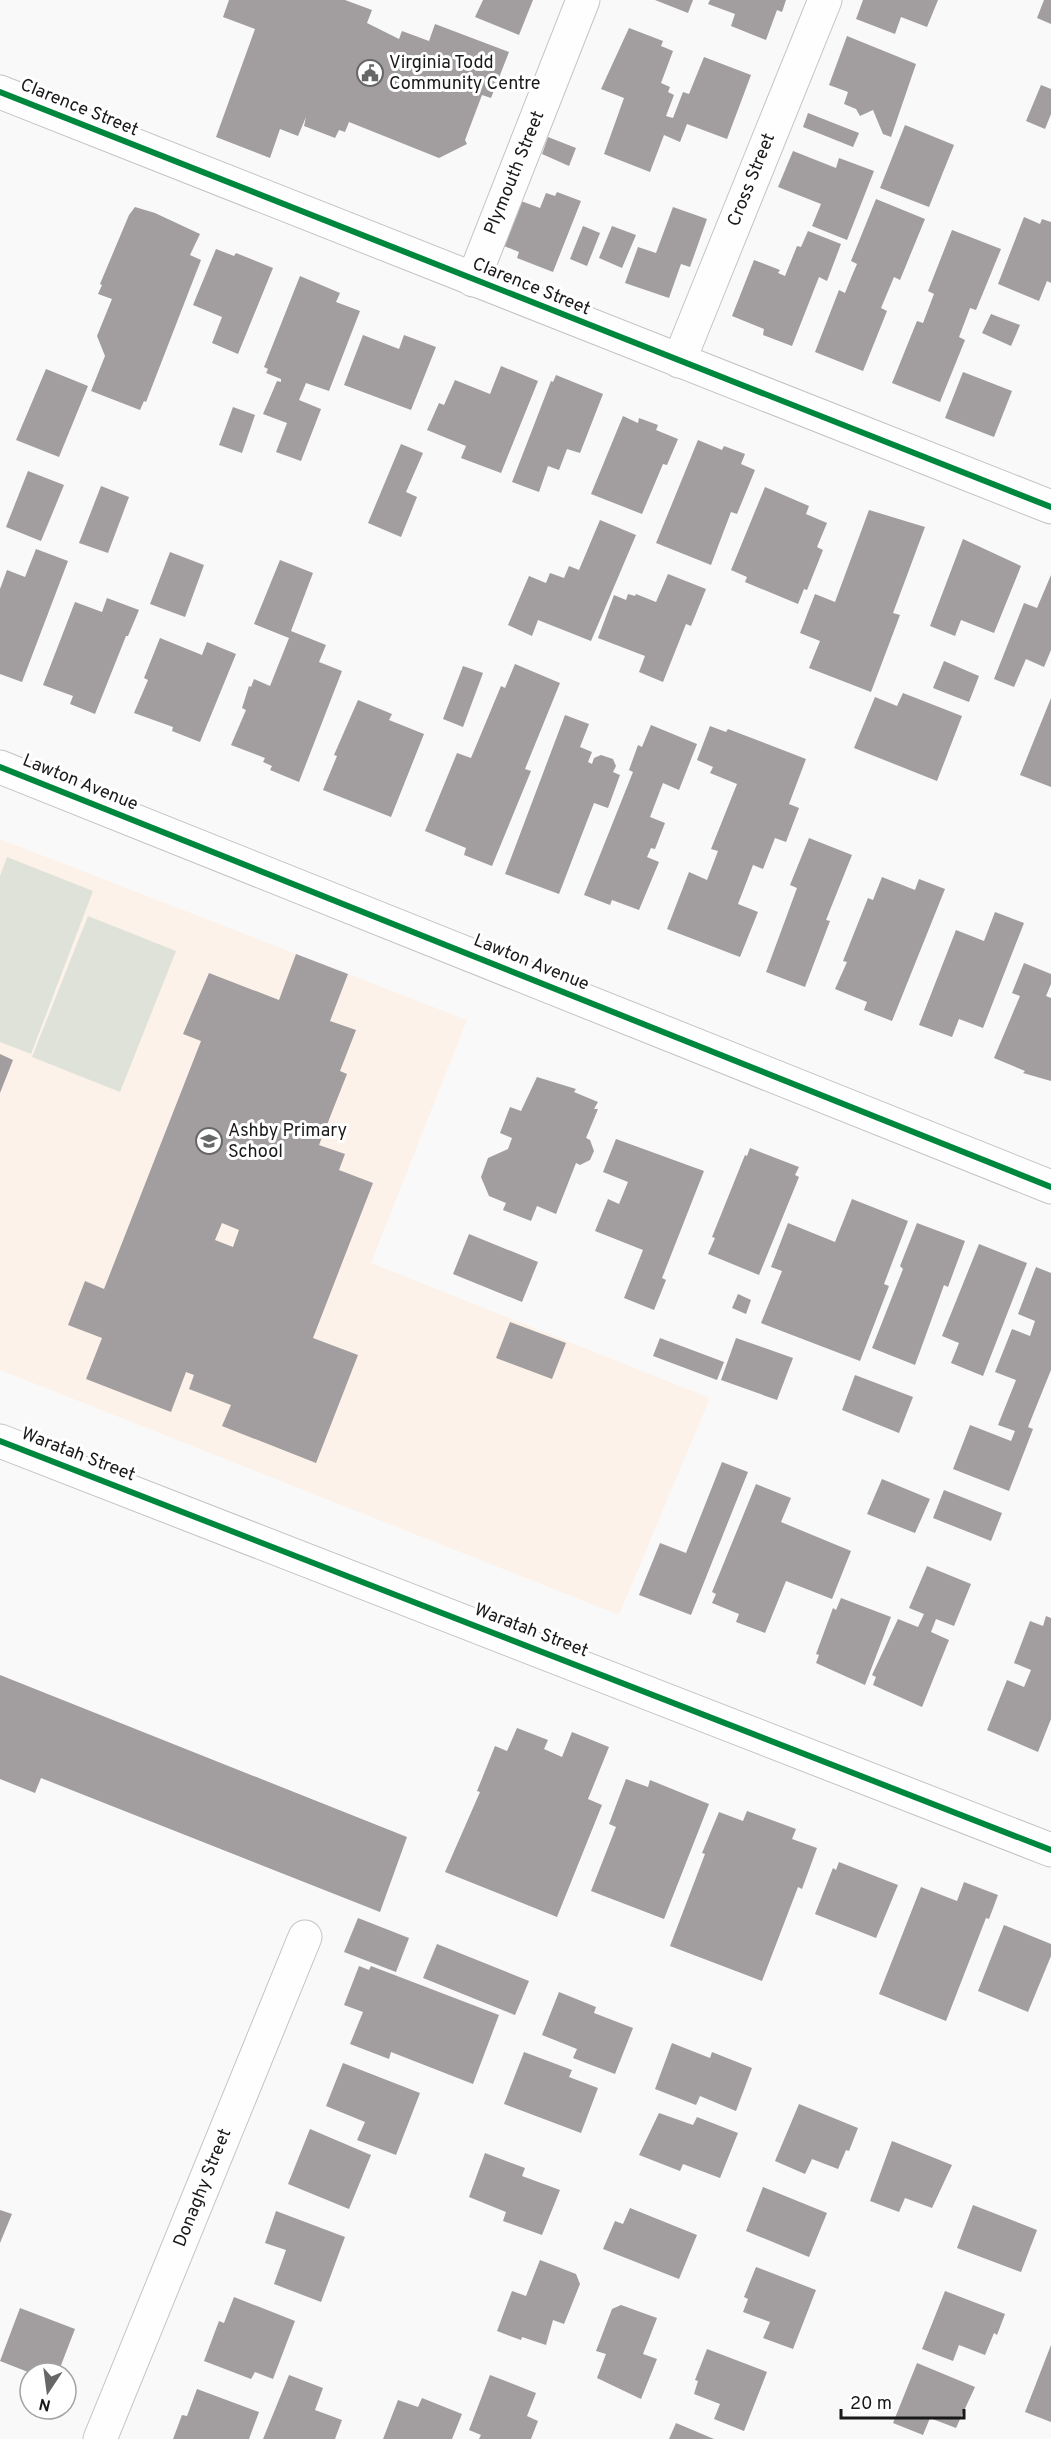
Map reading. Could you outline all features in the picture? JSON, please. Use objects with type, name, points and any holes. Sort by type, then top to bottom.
[{"type":"street","name":"Plymouth Street","points":[[473,280],[584,0]]},
{"type":"street","name":"Cross Street","points":[[679,361],[825,0]]},
{"type":"street","name":"Clarence Street","points":[[0,92],[1051,507]]},
{"type":"street","name":"Lawton Avenue","points":[[0,767],[1051,1187]]},
{"type":"street","name":"Waratah Street","points":[[0,1441],[1051,1850]]},
{"type":"street","name":"Donaghy Street","points":[[100,2439],[305,1937]]},
{"type":"shaded area","name":"Ashby Primary School","points":[[0,839],[467,1020],[371,1263],[710,1398],[619,1615],[0,1370]]},
{"type":"shaded area","points":[[7,857],[93,891],[31,1054],[0,1042],[0,876]]},
{"type":"shaded area","points":[[88,916],[176,951],[120,1092],[32,1057]]},
{"type":"building","name":"Virginia Todd Community Centre","points":[[229,0],[345,0],[372,10],[367,23],[399,39],[402,31],[429,41],[435,24],[509,52],[491,98],[482,95],[465,140],[467,144],[439,158],[349,122],[345,132],[339,130],[335,138],[304,126],[306,117],[298,136],[280,129],[270,158],[216,137],[255,29],[223,17]]},
{"type":"building","points":[[483,0],[533,0],[519,35],[475,17]]},
{"type":"building","points":[[655,0],[693,0],[688,13]]},
{"type":"building","points":[[710,0],[786,0],[782,12],[777,10],[766,40],[731,26],[735,14],[708,4]]},
{"type":"building","points":[[863,0],[938,0],[927,27],[901,17],[895,34],[856,19]]},
{"type":"building","points":[[1044,0],[1051,0],[1051,24],[1037,18]]},
{"type":"building","points":[[629,28],[663,41],[661,46],[673,51],[661,83],[670,87],[668,92],[674,95],[666,116],[673,118],[683,92],[689,94],[704,57],[751,75],[727,139],[687,124],[680,142],[664,135],[650,172],[604,154],[624,98],[601,89]]},
{"type":"building","points":[[847,36],[916,64],[891,137],[883,134],[873,110],[860,116],[856,109],[844,104],[848,92],[829,85]]},
{"type":"building","points":[[1041,85],[1051,89],[1051,114],[1045,129],[1026,121]]},
{"type":"building","points":[[808,113],[859,133],[853,147],[803,127]]},
{"type":"building","points":[[905,125],[954,145],[929,207],[880,188]]},
{"type":"building","points":[[548,137],[576,148],[569,166],[542,154]]},
{"type":"building","points":[[793,151],[836,168],[839,158],[874,171],[847,240],[812,226],[821,204],[778,187]]},
{"type":"building","points":[[557,192],[581,201],[553,272],[517,258],[519,252],[504,246],[521,201],[540,208],[546,193],[555,196]]},
{"type":"building","points":[[876,199],[925,219],[900,280],[894,277],[881,308],[887,311],[863,371],[815,352],[839,290],[845,293],[857,264],[851,261]]},
{"type":"building","points":[[135,207],[155,213],[200,234],[190,255],[201,260],[146,402],[144,401],[140,410],[91,391],[105,356],[97,336],[112,299],[98,294],[102,285],[100,284],[129,215]]},
{"type":"building","points":[[673,207],[707,219],[690,267],[681,264],[669,298],[625,283],[638,247],[656,253]]},
{"type":"building","points":[[1024,217],[1040,224],[1042,219],[1051,222],[1051,283],[1047,281],[1039,301],[998,284]]},
{"type":"building","points":[[583,226],[600,233],[587,266],[570,259]]},
{"type":"building","points":[[612,226],[636,235],[622,268],[599,258]]},
{"type":"building","points":[[952,230],[1001,249],[976,310],[970,308],[959,337],[965,340],[940,402],[892,383],[917,321],[923,323],[934,294],[928,291]]},
{"type":"building","points":[[808,231],[841,244],[827,281],[819,277],[792,346],[763,335],[764,329],[732,316],[754,260],[780,270],[778,273],[785,276],[797,246],[801,247]]},
{"type":"building","points":[[216,249],[234,256],[236,253],[273,268],[238,354],[212,343],[222,317],[193,305]]},
{"type":"building","points":[[300,276],[340,293],[336,302],[360,311],[329,391],[306,383],[299,400],[321,409],[301,461],[276,452],[287,423],[263,414],[277,381],[281,382],[281,379],[266,373],[268,369],[264,367]]},
{"type":"building","points":[[991,314],[1020,325],[1011,346],[982,333]]},
{"type":"building","points":[[363,335],[399,349],[404,335],[436,347],[411,410],[344,385]]},
{"type":"building","points":[[501,366],[538,381],[501,473],[461,458],[466,446],[427,430],[439,403],[444,405],[455,380],[490,394]]},
{"type":"building","points":[[46,369],[88,386],[59,457],[16,440]]},
{"type":"building","points":[[963,372],[1012,391],[994,437],[945,418]]},
{"type":"building","points":[[556,375],[603,394],[580,453],[567,449],[559,470],[548,466],[539,492],[512,482],[551,381],[553,382]]},
{"type":"building","points":[[233,407],[255,415],[242,453],[219,445]]},
{"type":"building","points":[[623,416],[638,423],[639,418],[658,425],[656,430],[678,439],[667,465],[663,464],[642,514],[591,494]]},
{"type":"building","points":[[698,440],[722,450],[724,446],[745,454],[741,464],[755,470],[737,514],[731,512],[711,565],[656,543]]},
{"type":"building","points":[[401,444],[423,453],[406,492],[417,497],[401,537],[368,523]]},
{"type":"building","points":[[28,471],[64,485],[41,541],[6,527]]},
{"type":"building","points":[[101,486],[129,497],[108,553],[79,543]]},
{"type":"building","points":[[765,487],[809,506],[806,514],[827,523],[817,547],[823,550],[807,590],[804,589],[798,604],[745,582],[747,577],[731,570]]},
{"type":"building","points":[[869,510],[925,527],[893,613],[900,615],[871,692],[809,668],[820,641],[800,633],[815,594],[835,602]]},
{"type":"building","points":[[600,520],[636,535],[591,641],[538,620],[532,636],[508,625],[529,576],[546,583],[550,573],[564,578],[569,566],[579,570]]},
{"type":"building","points":[[963,539],[1021,566],[994,633],[961,620],[955,636],[930,626]]},
{"type":"building","points":[[36,549],[68,561],[22,682],[0,674],[0,589],[7,570],[25,577]]},
{"type":"building","points":[[170,552],[204,565],[185,617],[150,604]]},
{"type":"building","points":[[280,560],[313,573],[291,631],[326,645],[319,662],[342,671],[299,782],[270,770],[272,766],[263,762],[265,758],[231,745],[246,710],[242,708],[249,686],[251,687],[254,679],[270,686],[289,638],[254,624]]},
{"type":"building","points":[[668,574],[706,589],[691,626],[686,624],[663,682],[639,672],[645,656],[598,638],[614,595],[626,600],[628,594],[635,596],[636,594],[656,602]]},
{"type":"building","points":[[1051,575],[1051,650],[1044,667],[1026,659],[1014,687],[994,679],[1024,603],[1037,608]]},
{"type":"building","points":[[107,598],[139,610],[126,636],[95,714],[70,704],[73,696],[43,685],[75,602],[102,612]]},
{"type":"building","points":[[160,638],[202,655],[207,642],[236,654],[200,742],[172,731],[173,727],[134,713],[148,680],[144,678]]},
{"type":"building","points":[[944,661],[979,676],[969,702],[933,688]]},
{"type":"building","points":[[515,664],[560,683],[525,769],[531,771],[492,866],[464,855],[466,848],[425,831],[457,753],[471,758],[501,686],[505,688]]},
{"type":"building","points":[[463,666],[483,673],[463,727],[443,719]]},
{"type":"building","points":[[903,693],[962,716],[937,781],[854,748],[875,697],[897,706]]},
{"type":"building","points":[[1051,698],[1051,787],[1020,775]]},
{"type":"building","points":[[358,700],[392,714],[389,720],[424,734],[391,817],[323,790],[337,756],[334,755]]},
{"type":"building","points":[[565,715],[589,724],[580,747],[592,752],[588,762],[592,764],[594,758],[601,755],[613,759],[616,766],[613,772],[620,775],[608,808],[594,803],[559,894],[505,874]]},
{"type":"building","points":[[651,725],[697,744],[679,790],[663,783],[650,817],[665,823],[655,849],[651,848],[647,857],[659,862],[639,910],[612,900],[610,905],[584,895],[633,772],[629,770],[638,745],[642,747]]},
{"type":"building","points":[[710,726],[726,732],[728,729],[806,759],[789,804],[799,808],[786,842],[775,838],[763,869],[753,865],[738,904],[758,912],[740,957],[667,929],[689,872],[707,880],[718,851],[711,849],[737,784],[710,773],[713,767],[697,760]]},
{"type":"building","points":[[809,838],[852,855],[826,920],[830,921],[805,987],[766,972],[797,888],[790,885]]},
{"type":"building","points":[[882,877],[915,890],[919,879],[945,889],[892,1021],[864,1010],[867,1002],[835,989],[847,962],[843,961],[868,898],[873,900]]},
{"type":"building","points":[[995,912],[1024,923],[983,1028],[959,1019],[952,1037],[919,1025],[956,930],[984,941]]},
{"type":"building","points":[[296,954],[348,974],[330,1021],[356,1030],[340,1071],[347,1074],[319,1145],[345,1154],[339,1170],[373,1183],[313,1338],[358,1355],[316,1463],[222,1426],[231,1405],[189,1389],[194,1375],[186,1372],[171,1412],[86,1379],[102,1338],[68,1325],[85,1281],[104,1289],[201,1041],[183,1034],[209,973],[279,1000]],"holes":[[[222,1223],[239,1230],[233,1247],[215,1240]]]},
{"type":"building","points":[[1024,963],[1051,974],[1051,984],[1046,996],[1051,998],[1051,1081],[1023,1073],[1025,1071],[994,1058],[1020,996],[1012,993]]},
{"type":"building","points":[[0,1054],[13,1060],[0,1093]]},
{"type":"building","points":[[537,1077],[576,1089],[574,1092],[598,1102],[594,1109],[598,1109],[586,1138],[590,1140],[594,1151],[590,1160],[580,1165],[576,1163],[556,1214],[537,1206],[531,1221],[503,1210],[506,1203],[489,1196],[481,1177],[488,1158],[508,1149],[512,1138],[500,1133],[510,1107],[521,1111]]},
{"type":"building","points":[[616,1139],[704,1171],[662,1278],[666,1280],[654,1310],[624,1298],[643,1250],[595,1231],[608,1199],[619,1204],[628,1182],[603,1172]]},
{"type":"building","points":[[750,1148],[799,1167],[795,1175],[799,1177],[759,1275],[708,1254],[715,1238],[712,1237],[745,1155],[747,1156]]},
{"type":"building","points":[[852,1199],[908,1221],[884,1284],[889,1286],[860,1361],[761,1323],[782,1271],[771,1267],[788,1223],[835,1242]]},
{"type":"building","points":[[917,1223],[965,1241],[948,1287],[944,1285],[915,1365],[872,1348],[903,1269],[900,1266]]},
{"type":"building","points":[[469,1234],[538,1262],[522,1302],[453,1274]]},
{"type":"building","points":[[979,1244],[1027,1263],[983,1376],[951,1363],[959,1343],[942,1336]]},
{"type":"building","points":[[1036,1267],[1051,1273],[1051,1370],[1028,1427],[1033,1429],[1009,1491],[953,1469],[970,1425],[1011,1441],[1015,1431],[998,1425],[1016,1380],[995,1372],[1012,1329],[1030,1336],[1035,1321],[1018,1314]]},
{"type":"building","points":[[738,1294],[751,1300],[746,1314],[732,1308]]},
{"type":"building","points":[[510,1322],[566,1343],[552,1379],[496,1358]]},
{"type":"building","points":[[660,1338],[724,1362],[717,1380],[653,1356]]},
{"type":"building","points":[[736,1338],[793,1358],[777,1400],[721,1380]]},
{"type":"building","points":[[855,1375],[913,1397],[899,1433],[842,1410]]},
{"type":"building","points":[[722,1462],[748,1472],[691,1615],[639,1595],[660,1543],[686,1553]]},
{"type":"building","points":[[882,1479],[930,1499],[915,1533],[867,1514]]},
{"type":"building","points":[[756,1484],[791,1498],[781,1522],[851,1551],[832,1599],[786,1581],[765,1633],[736,1622],[739,1614],[712,1603],[716,1594],[712,1592]]},
{"type":"building","points":[[944,1490],[1002,1513],[991,1541],[933,1518]]},
{"type":"building","points":[[927,1566],[971,1584],[954,1626],[936,1619],[931,1632],[949,1640],[922,1707],[873,1685],[876,1677],[872,1675],[898,1619],[918,1627],[924,1614],[909,1608]]},
{"type":"building","points":[[841,1598],[891,1617],[865,1685],[816,1663],[819,1655],[816,1654],[833,1608],[836,1610]]},
{"type":"building","points":[[1046,1616],[1051,1618],[1051,1719],[1038,1752],[987,1730],[1007,1680],[1024,1687],[1031,1670],[1014,1663],[1030,1621],[1043,1626]]},
{"type":"building","points":[[0,1675],[407,1837],[380,1912],[41,1778],[35,1793],[0,1779]]},
{"type":"building","points":[[517,1728],[548,1740],[544,1749],[562,1757],[572,1732],[609,1747],[588,1799],[602,1805],[557,1917],[445,1872],[480,1792],[477,1791],[495,1746],[507,1751]]},
{"type":"building","points":[[626,1779],[648,1787],[650,1780],[709,1804],[664,1919],[591,1891],[616,1827],[609,1824]]},
{"type":"building","points":[[747,1811],[796,1829],[792,1839],[817,1848],[802,1889],[798,1887],[762,1981],[670,1946],[705,1854],[702,1853],[719,1812],[743,1821]]},
{"type":"building","points":[[839,1862],[898,1885],[876,1938],[815,1914],[833,1868],[836,1870]]},
{"type":"building","points":[[964,1882],[998,1895],[989,1919],[986,1918],[946,2021],[879,1994],[921,1887],[957,1901]]},
{"type":"building","points":[[358,1918],[409,1938],[396,1972],[344,1952]]},
{"type":"building","points":[[1004,1925],[1051,1944],[1051,1956],[1028,2012],[978,1991]]},
{"type":"building","points":[[437,1944],[529,1981],[515,2015],[423,1978]]},
{"type":"building","points":[[359,1966],[369,1970],[371,1966],[499,2015],[473,2084],[391,2052],[389,2059],[350,2044],[363,2012],[344,2005]]},
{"type":"building","points":[[559,1992],[596,2007],[594,2013],[633,2028],[615,2074],[573,2058],[577,2049],[542,2035]]},
{"type":"building","points":[[672,2043],[710,2058],[712,2052],[752,2068],[736,2111],[700,2096],[696,2105],[655,2089]]},
{"type":"building","points":[[524,2052],[572,2070],[569,2077],[598,2088],[581,2133],[504,2104]]},
{"type":"building","points":[[343,2063],[420,2093],[396,2155],[357,2140],[365,2122],[326,2106]]},
{"type":"building","points":[[799,2104],[858,2128],[849,2151],[846,2150],[838,2169],[812,2159],[805,2174],[775,2161]]},
{"type":"building","points":[[659,2113],[693,2125],[697,2117],[738,2133],[720,2178],[683,2164],[680,2171],[639,2155]]},
{"type":"building","points":[[310,2129],[371,2155],[349,2209],[288,2184]]},
{"type":"building","points":[[892,2141],[952,2165],[932,2208],[905,2198],[899,2212],[870,2201]]},
{"type":"building","points":[[485,2153],[525,2168],[522,2176],[560,2190],[542,2235],[503,2221],[506,2212],[469,2197]]},
{"type":"building","points":[[763,2187],[827,2213],[809,2257],[746,2231]]},
{"type":"building","points":[[973,2205],[1037,2230],[1021,2272],[957,2248]]},
{"type":"building","points":[[630,2208],[697,2235],[679,2279],[603,2249],[615,2221],[623,2224]]},
{"type":"building","points":[[0,2210],[12,2214],[0,2243]]},
{"type":"building","points":[[276,2211],[345,2237],[321,2302],[274,2284],[286,2250],[265,2243]]},
{"type":"building","points":[[540,2260],[576,2274],[580,2284],[564,2324],[553,2320],[546,2345],[522,2337],[521,2340],[497,2331],[512,2291],[526,2296]]},
{"type":"building","points":[[756,2267],[816,2290],[793,2349],[763,2338],[770,2322],[743,2312],[748,2299],[744,2297]]},
{"type":"building","points":[[945,2291],[1005,2314],[997,2335],[994,2333],[985,2355],[959,2345],[953,2361],[922,2349]]},
{"type":"building","points":[[234,2297],[295,2321],[273,2379],[255,2372],[251,2379],[204,2361],[219,2321],[224,2323]]},
{"type":"building","points":[[621,2305],[657,2318],[643,2354],[657,2359],[641,2399],[597,2378],[606,2354],[596,2351],[612,2309]]},
{"type":"building","points":[[20,2308],[75,2329],[63,2361],[18,2361],[18,2368],[0,2361]]},
{"type":"building","points":[[1051,2345],[1051,2422],[1025,2412]]},
{"type":"building","points":[[707,2349],[767,2372],[744,2431],[714,2419],[720,2404],[694,2394],[698,2381],[695,2380]]},
{"type":"building","points":[[917,2363],[975,2387],[956,2428],[930,2418],[923,2435],[893,2423]]},
{"type":"building","points":[[289,2375],[323,2388],[315,2410],[342,2420],[335,2439],[263,2439]]},
{"type":"building","points":[[490,2375],[536,2393],[527,2416],[538,2421],[531,2439],[479,2439],[481,2435],[469,2430]]},
{"type":"building","points":[[197,2389],[259,2412],[249,2439],[173,2439],[182,2415],[187,2416]]},
{"type":"building","points":[[422,2398],[462,2414],[452,2439],[383,2439],[398,2400],[418,2407]]},
{"type":"building","points":[[676,2423],[714,2439],[669,2439]]},
{"type":"cycle path","points":[[0,92],[1051,507]]},
{"type":"cycle path","points":[[0,767],[1051,1187]]},
{"type":"cycle path","points":[[0,1441],[1051,1850]]},
{"type":"place","name":"Virginia Todd Community Centre","points":[[370,73]]},
{"type":"place","name":"Ashby Primary School","points":[[209,1141]]}]
